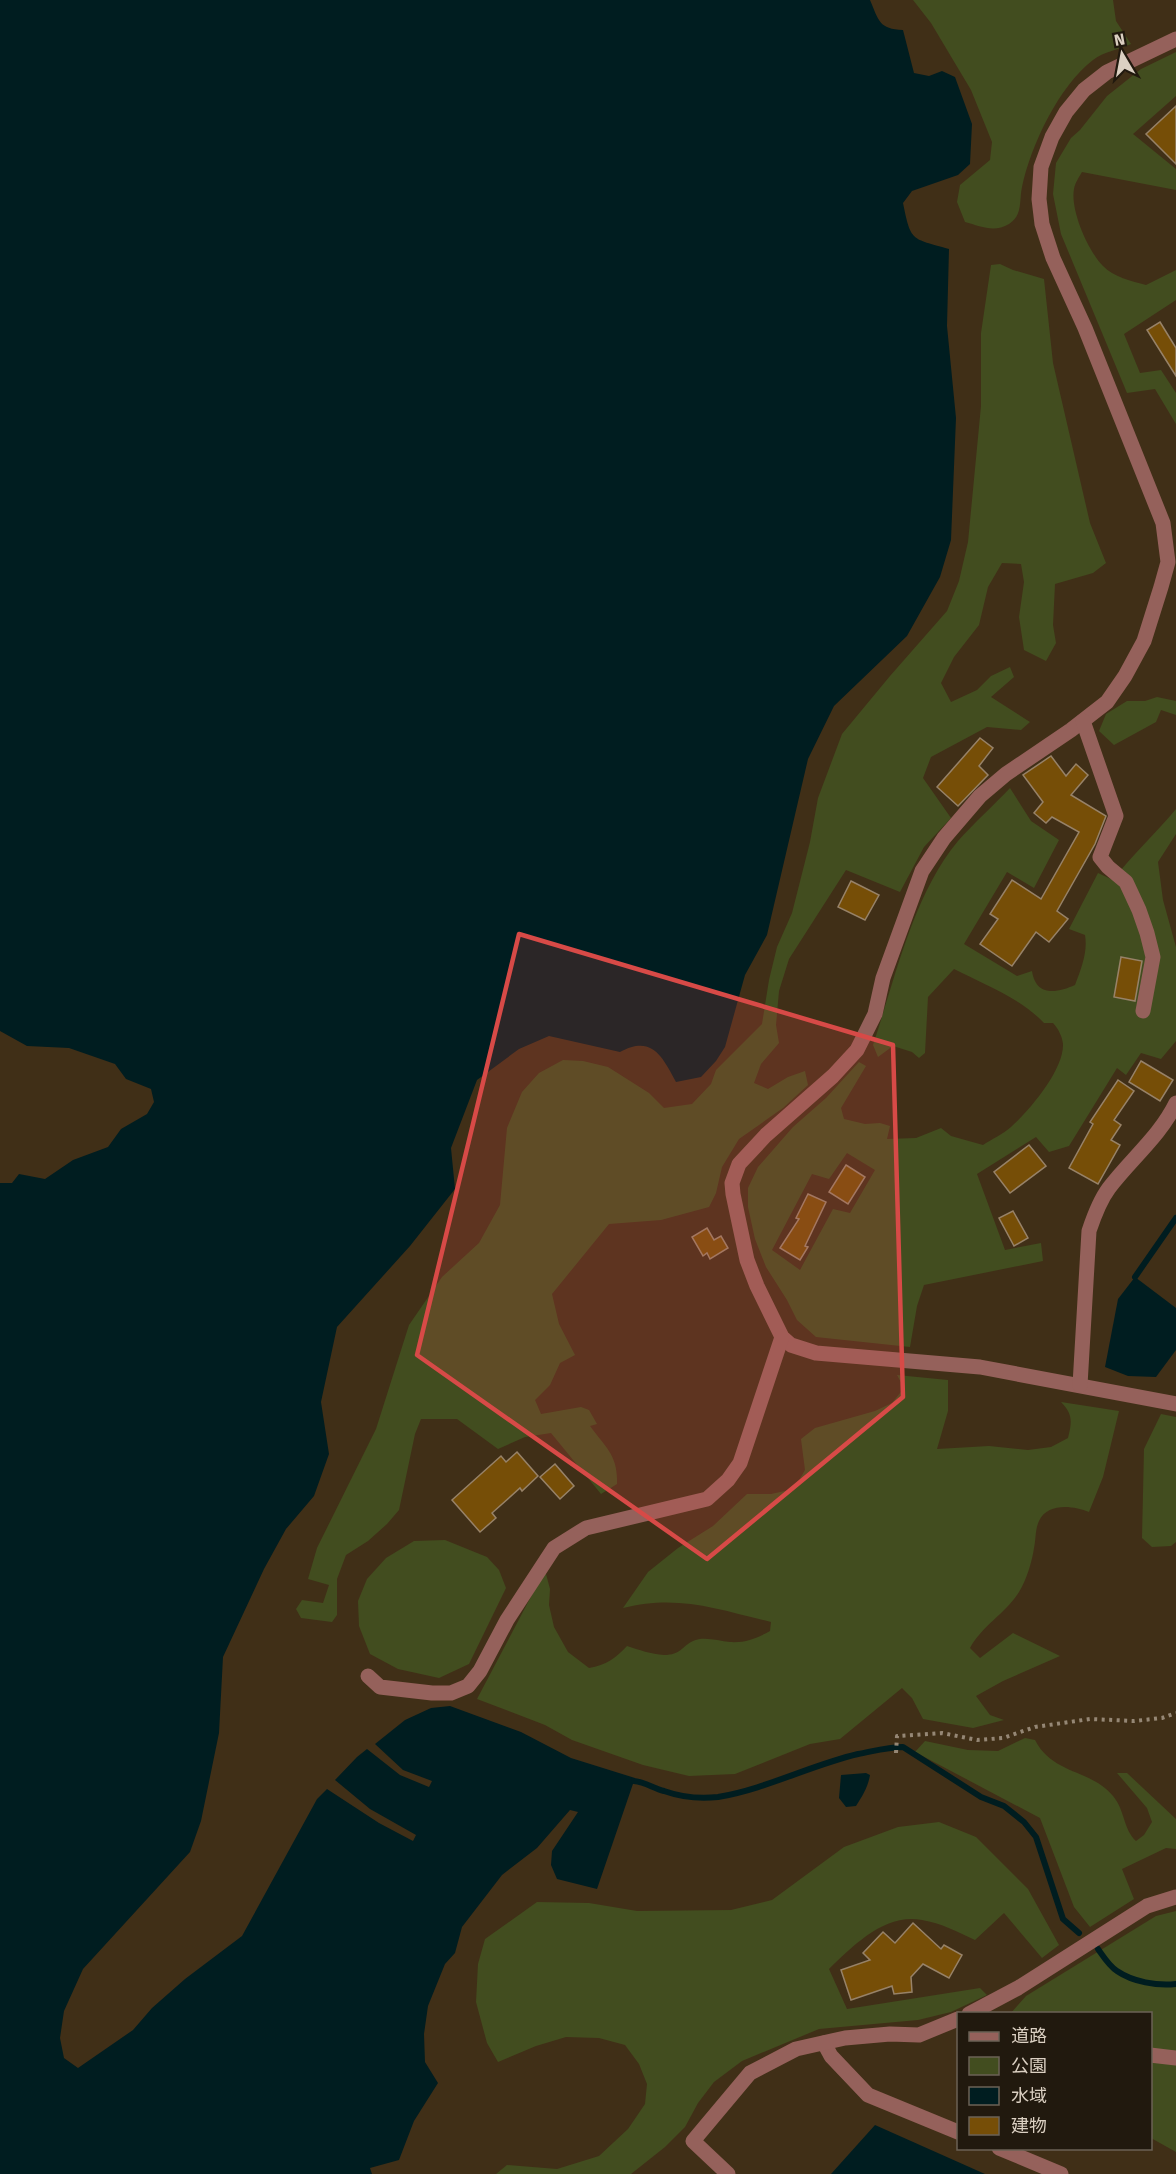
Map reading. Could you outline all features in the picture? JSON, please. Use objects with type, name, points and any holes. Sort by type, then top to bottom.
[{"type":"street","points":[[1176,39],[1115,68],[1084,90],[1066,112],[1052,137],[1041,167],[1039,199],[1042,224],[1053,258],[1085,328],[1163,523],[1168,562],[1144,641],[1125,676],[1107,702],[1006,774],[980,796],[944,838],[922,871],[883,978],[875,1014],[857,1050],[833,1076],[766,1135],[739,1164],[732,1183],[747,1260],[782,1337],[791,1345],[816,1353],[980,1367],[1176,1404]]},
{"type":"street","points":[[1083,721],[1116,816],[1100,857],[1125,882],[1139,910],[1153,957],[1143,1011]]},
{"type":"street","points":[[1080,1385],[1089,1231],[1108,1190],[1167,1120],[1176,1103]]},
{"type":"street","points":[[368,1676],[380,1687],[432,1693],[451,1693],[468,1686],[480,1671],[507,1620],[554,1548],[586,1528],[707,1499],[728,1479],[740,1463],[782,1337]]},
{"type":"street","points":[[971,2012],[1018,1988],[1147,1906],[1176,1897]]},
{"type":"street","points":[[987,2005],[1000,2012]]},
{"type":"street","points":[[728,2174],[693,2141],[750,2073],[796,2049],[845,2038],[890,2034],[920,2035],[957,2019]]},
{"type":"street","points":[[824,2043],[831,2056],[868,2095],[957,2132]]},
{"type":"street","points":[[1152,2055],[1176,2058]]},
{"type":"street","points":[[1004,2150],[1061,2174]]},
{"type":"path","points":[[896,1753],[897,1736],[942,1733],[977,1740],[1004,1738],[1035,1727],[1090,1719],[1134,1721],[1162,1718],[1176,1713]]},
{"type":"highlighted area","points":[[519,934],[893,1045],[903,1397],[707,1559],[417,1355]]},
{"type":"green space","points":[[913,0],[1113,0],[1116,21],[1131,44],[1097,57],[1069,85],[1039,135],[1026,171],[1017,216],[1003,227],[987,228],[965,222],[957,202],[960,185],[990,160],[992,142],[971,90],[931,23]]},
{"type":"green space","points":[[1176,52],[1176,96],[1133,134],[1176,169],[1176,190],[1082,172],[1077,180],[1073,198],[1077,219],[1086,241],[1107,270],[1146,285],[1176,270],[1176,300],[1124,334],[1140,373],[1161,370],[1176,393],[1176,424],[1155,389],[1127,393],[1061,234],[1053,194],[1056,163],[1071,138],[1107,96],[1141,69]]},
{"type":"green space","points":[[1000,264],[1044,279],[1053,363],[1090,523],[1106,563],[1093,573],[1055,584],[1053,625],[1056,643],[1046,661],[1024,650],[1019,617],[1024,582],[1021,564],[1002,563],[988,587],[979,625],[954,657],[941,683],[951,702],[977,690],[991,676],[1010,667],[1014,677],[991,697],[1030,722],[1021,730],[987,727],[931,757],[923,778],[951,818],[924,847],[900,892],[846,870],[789,959],[779,991],[776,1025],[779,1043],[761,1064],[754,1083],[768,1089],[788,1077],[805,1071],[808,1085],[783,1108],[739,1139],[722,1167],[716,1193],[709,1207],[661,1220],[609,1224],[552,1294],[559,1324],[575,1355],[560,1363],[550,1385],[535,1400],[541,1414],[581,1407],[589,1410],[597,1424],[590,1426],[613,1459],[617,1484],[601,1494],[551,1433],[525,1437],[498,1449],[457,1419],[421,1419],[415,1434],[399,1510],[368,1541],[346,1555],[337,1579],[337,1615],[332,1622],[301,1618],[296,1609],[302,1600],[323,1603],[329,1585],[308,1579],[317,1548],[376,1429],[409,1325],[442,1277],[479,1243],[500,1205],[507,1128],[522,1092],[539,1073],[563,1060],[583,1061],[608,1067],[649,1093],[664,1108],[692,1104],[711,1084],[716,1070],[762,1024],[777,947],[792,913],[810,842],[818,798],[842,734],[947,611],[959,581],[968,542],[981,406],[981,333],[991,265]]},
{"type":"green space","points":[[1157,697],[1176,701],[1176,715],[1161,710],[1156,722],[1114,745],[1099,731],[1106,714],[1127,701],[1145,701]]},
{"type":"green space","points":[[1010,788],[1031,821],[1059,840],[1034,888],[1007,872],[964,944],[1017,976],[1032,971],[1038,985],[1048,991],[1061,990],[1075,985],[1082,967],[1086,941],[1085,935],[1069,929],[1098,873],[1113,880],[1176,809],[1176,834],[1158,862],[1163,900],[1176,947],[1176,1041],[1161,1059],[1141,1053],[1126,1075],[1117,1068],[1069,1146],[1049,1152],[1036,1137],[977,1174],[1005,1250],[1041,1243],[1043,1261],[924,1285],[917,1306],[910,1347],[816,1337],[797,1320],[766,1267],[755,1239],[748,1207],[748,1188],[758,1167],[793,1127],[826,1098],[859,1062],[866,1066],[841,1108],[844,1119],[890,1126],[887,1139],[916,1138],[941,1128],[951,1136],[983,1145],[1008,1130],[1027,1111],[1058,1066],[1063,1044],[1059,1031],[1053,1023],[1044,1023],[1013,999],[954,969],[928,997],[925,1053],[919,1058],[912,1052],[893,1046],[878,1057],[873,1045],[907,938],[929,886],[958,841]],"holes":[[[847,1153],[875,1170],[850,1213],[833,1209],[800,1270],[772,1250],[812,1174],[829,1179]]]},
{"type":"green space","points":[[897,1375],[948,1380],[948,1411],[937,1449],[989,1446],[1028,1450],[1051,1447],[1068,1438],[1070,1414],[1061,1402],[1119,1411],[1103,1477],[1089,1512],[1062,1507],[1043,1515],[1038,1524],[1032,1559],[1022,1588],[1008,1607],[981,1633],[970,1648],[980,1658],[1013,1633],[1060,1656],[1003,1681],[976,1696],[990,1715],[1004,1720],[973,1728],[923,1719],[912,1698],[902,1688],[840,1739],[810,1744],[735,1774],[689,1776],[643,1765],[572,1740],[545,1725],[477,1699],[545,1570],[550,1589],[549,1605],[554,1627],[568,1652],[589,1668],[610,1660],[627,1646],[654,1654],[670,1655],[697,1640],[741,1642],[770,1631],[771,1622],[697,1605],[662,1602],[623,1608],[648,1572],[678,1548],[713,1526],[747,1494],[771,1494],[794,1489],[805,1470],[801,1439],[815,1428],[875,1411],[892,1403],[904,1388]]},
{"type":"green space","points":[[1161,1414],[1176,1417],[1176,1542],[1171,1546],[1152,1547],[1142,1538],[1144,1449]]},
{"type":"green space","points":[[445,1540],[487,1557],[499,1570],[506,1588],[469,1664],[439,1678],[398,1669],[370,1654],[359,1626],[358,1601],[367,1579],[386,1558],[414,1541]]},
{"type":"green space","points":[[1025,1738],[1035,1740],[1052,1760],[1104,1787],[1117,1801],[1129,1831],[1136,1841],[1144,1835],[1152,1822],[1147,1808],[1117,1773],[1127,1773],[1176,1819],[1176,1849],[1166,1848],[1122,1869],[1134,1899],[1090,1927],[1074,1907],[1040,1818],[915,1752],[925,1741],[968,1750],[998,1751]]},
{"type":"green space","points":[[939,1822],[976,1837],[1028,1889],[1059,1945],[1042,1958],[1004,1913],[975,1940],[929,1921],[908,1919],[895,1921],[860,1941],[829,1969],[847,2009],[980,1988],[987,1995],[951,2012],[918,2020],[819,2029],[742,2061],[714,2082],[698,2103],[685,2127],[665,2147],[631,2174],[496,2174],[507,2165],[557,2169],[599,2156],[628,2129],[645,2104],[647,2084],[639,2064],[625,2045],[599,2038],[566,2037],[536,2046],[498,2062],[487,2043],[476,2002],[478,1964],[485,1939],[537,1902],[589,1903],[637,1911],[731,1910],[772,1900],[844,1847],[898,1827]]},
{"type":"green space","points":[[1176,1911],[1176,2152],[1152,2139],[1152,2012],[1012,2012],[1026,1996],[1156,1916]]},
{"type":"water","points":[[0,0],[870,0],[884,26],[903,30],[914,73],[929,76],[942,71],[955,77],[972,124],[970,164],[958,175],[912,191],[903,203],[908,225],[915,237],[949,249],[947,326],[956,418],[951,540],[940,577],[907,636],[834,706],[808,759],[767,935],[745,975],[725,1047],[701,1077],[676,1082],[661,1057],[648,1047],[631,1047],[620,1052],[549,1036],[519,1049],[477,1080],[451,1148],[455,1189],[410,1246],[337,1327],[321,1402],[329,1454],[314,1496],[286,1529],[264,1569],[223,1657],[219,1733],[201,1821],[190,1852],[83,1969],[64,2011],[60,2038],[64,2058],[78,2068],[133,2030],[152,2008],[185,1979],[242,1936],[317,1799],[327,1789],[379,1823],[413,1841],[416,1835],[370,1809],[335,1780],[367,1749],[400,1775],[429,1787],[432,1781],[403,1770],[375,1744],[405,1720],[431,1708],[450,1706],[521,1732],[571,1758],[635,1778],[597,1889],[557,1879],[551,1865],[552,1851],[578,1812],[570,1810],[537,1848],[502,1875],[462,1927],[455,1953],[445,1964],[428,2006],[424,2034],[425,2062],[438,2083],[414,2121],[399,2160],[370,2168],[372,2174],[0,2174],[0,1183],[12,1183],[19,1174],[45,1179],[73,1160],[108,1147],[121,1129],[147,1114],[154,1102],[151,1089],[126,1079],[115,1064],[69,1048],[27,1046],[0,1031]]},
{"type":"water","points":[[1135,1277],[1176,1308],[1176,1350],[1156,1377],[1128,1376],[1105,1367],[1118,1299]]},
{"type":"water","points":[[866,1773],[870,1775],[861,1798],[856,1806],[846,1807],[839,1798],[841,1775]]},
{"type":"water","points":[[875,2125],[985,2174],[831,2174]]},
{"type":"building","points":[[1176,106],[1176,164],[1146,134]]},
{"type":"building","points":[[1160,322],[1176,348],[1176,376],[1147,330]]},
{"type":"building","points":[[980,738],[993,748],[979,766],[988,775],[958,806],[937,787]]},
{"type":"building","points":[[1051,756],[1066,776],[1076,764],[1088,775],[1071,795],[1106,816],[1095,844],[1057,911],[1068,919],[1049,942],[1036,932],[1012,966],[980,944],[998,919],[990,914],[1012,880],[1041,899],[1079,832],[1052,817],[1046,823],[1034,813],[1043,802],[1023,775]]},
{"type":"building","points":[[851,881],[879,895],[865,920],[838,907]]},
{"type":"building","points":[[1121,957],[1142,961],[1135,1001],[1114,997]]},
{"type":"building","points":[[1141,1061],[1173,1080],[1160,1101],[1129,1082]]},
{"type":"building","points":[[1118,1080],[1134,1091],[1114,1120],[1121,1125],[1111,1140],[1120,1145],[1098,1184],[1069,1168],[1093,1124],[1090,1122]]},
{"type":"building","points":[[1029,1145],[1046,1166],[1010,1193],[994,1172]]},
{"type":"building","points":[[846,1165],[865,1177],[848,1204],[829,1192]]},
{"type":"building","points":[[808,1194],[826,1202],[805,1246],[808,1247],[800,1260],[780,1248],[799,1219],[796,1218]]},
{"type":"building","points":[[1013,1211],[1028,1238],[1014,1246],[999,1218]]},
{"type":"building","points":[[707,1228],[714,1240],[721,1236],[728,1248],[710,1259],[707,1253],[703,1256],[692,1237]]},
{"type":"building","points":[[517,1452],[538,1476],[522,1491],[520,1488],[492,1513],[496,1518],[480,1532],[452,1500],[501,1456],[506,1462]]},
{"type":"building","points":[[555,1464],[574,1486],[560,1499],[540,1477]]},
{"type":"building","points":[[913,1923],[941,1949],[944,1945],[962,1955],[949,1978],[923,1964],[911,1977],[912,1992],[894,1994],[892,1986],[851,2000],[841,1970],[870,1960],[863,1953],[883,1932],[895,1943]]},
{"type":"waterway","points":[[1135,1277],[1176,1218]]},
{"type":"waterway","points":[[634,1781],[684,1796],[718,1797],[754,1788],[858,1754],[903,1747],[981,1797],[1004,1806],[1024,1822],[1036,1837],[1063,1919],[1079,1933]]},
{"type":"waterway","points":[[1098,1949],[1106,1961],[1123,1975],[1153,1984],[1176,1984]]}]
